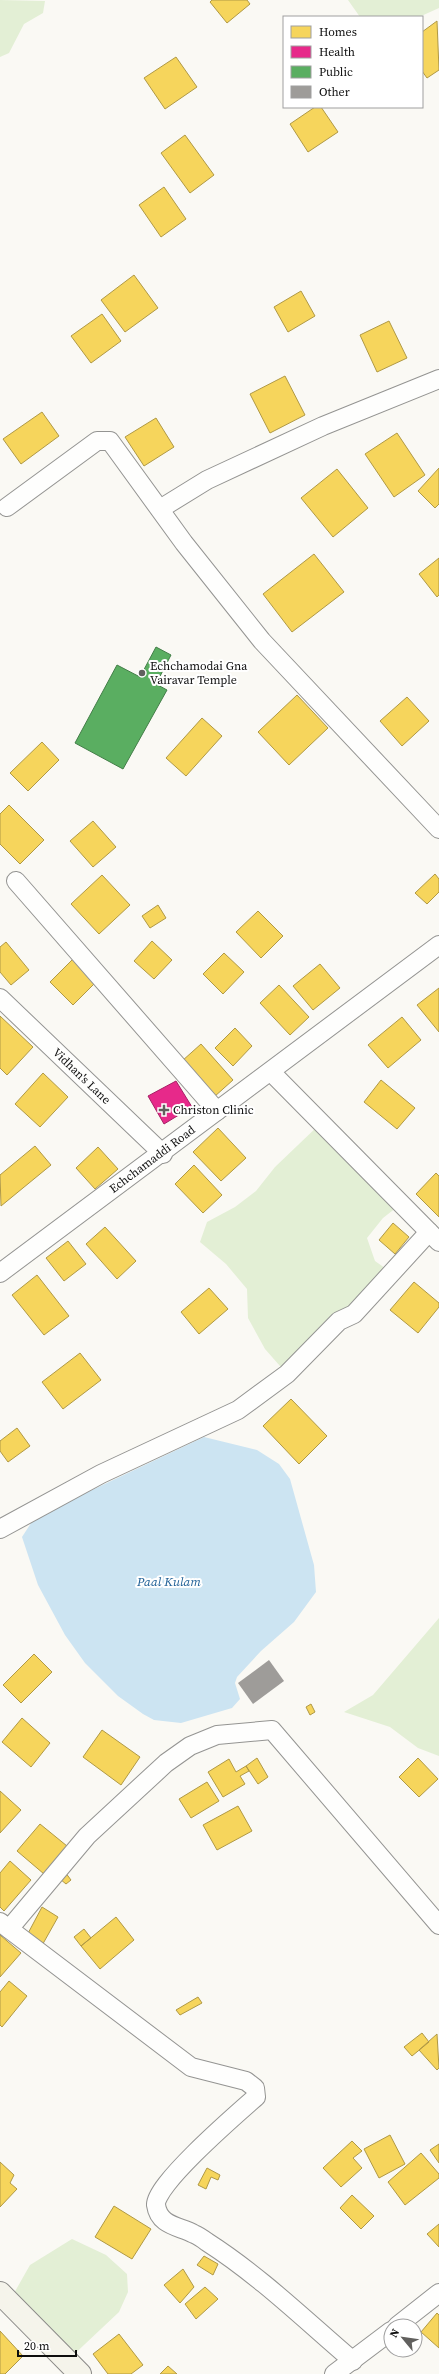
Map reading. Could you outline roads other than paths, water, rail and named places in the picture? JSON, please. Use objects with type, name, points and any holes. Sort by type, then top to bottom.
[{"type":"street","points":[[160,509],[207,480],[323,426],[439,379]]},
{"type":"street","points":[[2,505],[97,441],[110,441],[160,509],[262,641],[437,824]]},
{"type":"street","points":[[16,881],[216,1111]]},
{"type":"street","name":"Echchamaddi Road","points":[[0,1273],[162,1154],[216,1111],[271,1072],[439,945]]},
{"type":"street","name":"Vidhan's Lane","points":[[0,998],[162,1154]]},
{"type":"street","points":[[0,1529],[101,1474],[238,1410],[287,1374],[338,1321],[354,1314],[434,1237],[271,1072]]},
{"type":"street","points":[[353,2361],[240,2263],[193,2233],[169,2225],[160,2216],[156,2203],[160,2192],[193,2154],[256,2097],[255,2088],[246,2081],[191,2067],[4,1925],[86,1836],[166,1763],[190,1746],[217,1735],[272,1730],[439,1925]]},
{"type":"street","points":[[0,2293],[80,2374]]},
{"type":"street","points":[[407,2318],[439,2293]]},
{"type":"street","points":[[334,2374],[383,2337]]},
{"type":"water","name":"Paal Kulam","points":[[204,1437],[257,1450],[279,1464],[290,1479],[314,1565],[316,1592],[294,1622],[261,1651],[237,1677],[235,1683],[240,1699],[232,1708],[181,1723],[154,1720],[118,1696],[85,1663],[65,1635],[38,1585],[22,1537],[35,1517]]},
{"type":"place","name":"Echchamodai Gna Vairavar Temple","points":[[142,673]]},
{"type":"place","name":"Christon Clinic","points":[[164,1110]]}]
